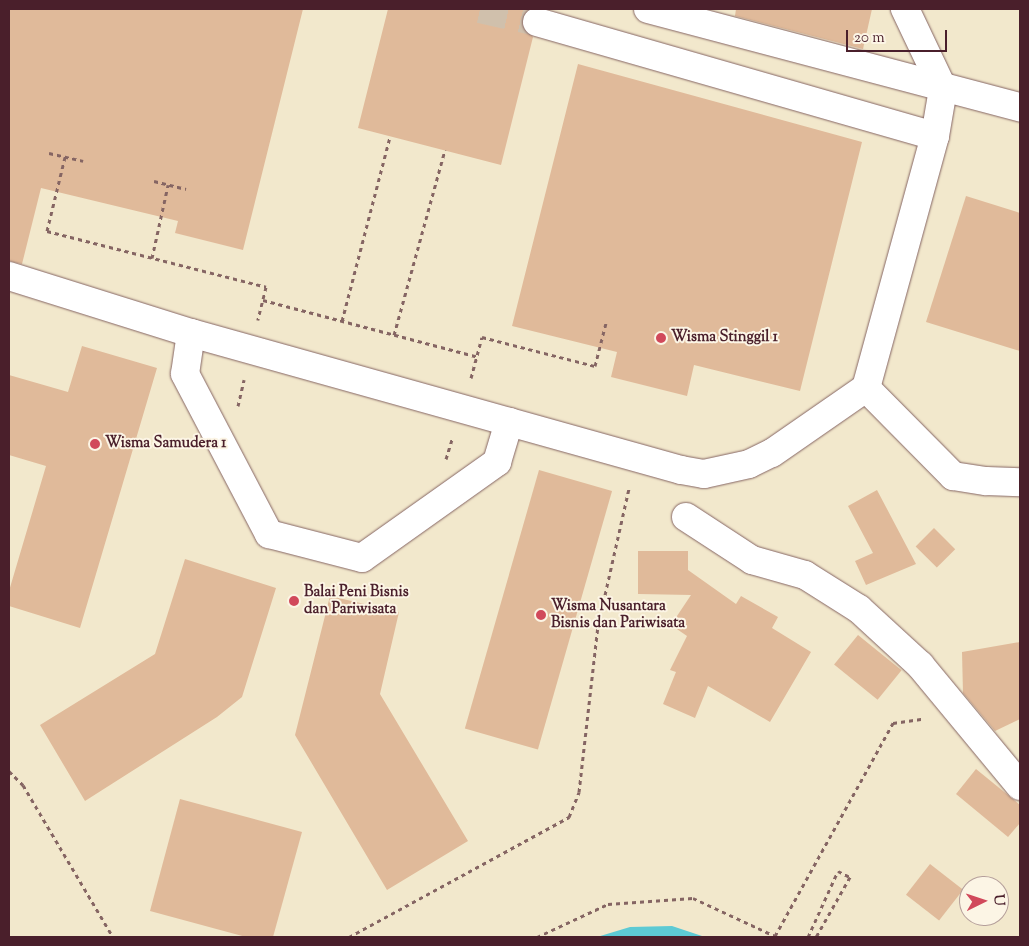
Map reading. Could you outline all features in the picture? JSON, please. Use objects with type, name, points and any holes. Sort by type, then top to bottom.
[{"type":"street","points":[[648,9],[943,89],[1020,107]]},
{"type":"street","points":[[9,276],[191,334],[681,470],[704,474],[724,472],[772,453],[866,388],[935,136],[943,89],[905,9]]},
{"type":"street","points":[[537,22],[935,136]]},
{"type":"street","points":[[191,334],[185,374],[269,534],[362,558],[497,462],[509,422]]},
{"type":"street","points":[[866,388],[954,476],[1020,482]]},
{"type":"street","points":[[686,517],[752,560],[805,575],[859,609],[920,665],[1020,786]]},
{"type":"path","points":[[342,321],[390,137]]},
{"type":"path","points":[[394,335],[445,150]]},
{"type":"path","points":[[49,153],[83,161]]},
{"type":"path","points":[[64,157],[47,231],[266,287],[237,409]]},
{"type":"path","points":[[154,181],[186,189]]},
{"type":"path","points":[[152,258],[168,185]]},
{"type":"path","points":[[263,300],[478,357]]},
{"type":"path","points":[[445,464],[478,357],[482,337],[595,366],[606,324]]},
{"type":"path","points":[[350,937],[569,817],[579,792],[598,626],[636,456]]},
{"type":"path","points":[[537,937],[608,904],[693,898],[776,937],[893,724],[920,718],[929,722]]},
{"type":"path","points":[[9,771],[23,785],[113,937]]},
{"type":"path","points":[[808,937],[838,871],[850,877],[816,937]]},
{"type":"water","points":[[672,926],[705,937],[597,937],[630,927]]},
{"type":"building","points":[[9,9],[303,9],[243,250],[175,233],[178,221],[41,188],[22,264],[9,261]]},
{"type":"building","points":[[388,9],[530,9],[522,17],[522,25],[533,37],[501,165],[358,128]]},
{"type":"building","points":[[736,9],[872,9],[863,49],[735,16]]},
{"type":"building","points":[[578,64],[862,142],[800,391],[694,365],[687,396],[611,377],[617,352],[512,326]]},
{"type":"building","points":[[966,196],[1020,213],[1020,351],[926,322]]},
{"type":"building","points":[[82,346],[157,368],[80,628],[9,606],[9,591],[46,466],[9,455],[9,375],[68,392]]},
{"type":"building","points":[[539,470],[612,491],[538,750],[465,729]]},
{"type":"building","points":[[877,490],[916,564],[866,585],[855,561],[873,553],[848,506]]},
{"type":"building","points":[[934,528],[955,549],[937,568],[916,546]]},
{"type":"building","points":[[638,551],[688,551],[688,570],[736,604],[741,596],[778,617],[772,628],[811,652],[770,722],[708,686],[695,718],[663,704],[676,672],[670,670],[687,636],[671,625],[691,595],[638,594]]},
{"type":"building","points":[[185,559],[276,588],[242,697],[217,717],[85,801],[40,725],[155,654]]},
{"type":"building","points":[[330,596],[399,612],[380,694],[468,841],[387,890],[295,735]]},
{"type":"building","points":[[858,635],[902,670],[878,700],[834,665]]},
{"type":"building","points":[[1020,642],[1020,719],[995,731],[963,693],[962,652]]},
{"type":"building","points":[[976,769],[1020,805],[1020,823],[1008,837],[956,794]]},
{"type":"building","points":[[180,799],[302,832],[273,937],[246,937],[150,911]]},
{"type":"building","points":[[930,864],[959,887],[959,895],[939,921],[906,895]]},
{"type":"tunnel","points":[[480,9],[537,22]]},
{"type":"place","name":"Wisma Stinggil 1","points":[[661,338]]},
{"type":"place","name":"Wisma Samudera 1","points":[[95,444]]},
{"type":"place","name":"Balai Peni Bisnis dan Pariwisata","points":[[294,601]]},
{"type":"place","name":"Wisma Nusantara Bisnis dan Pariwisata","points":[[541,615]]}]
